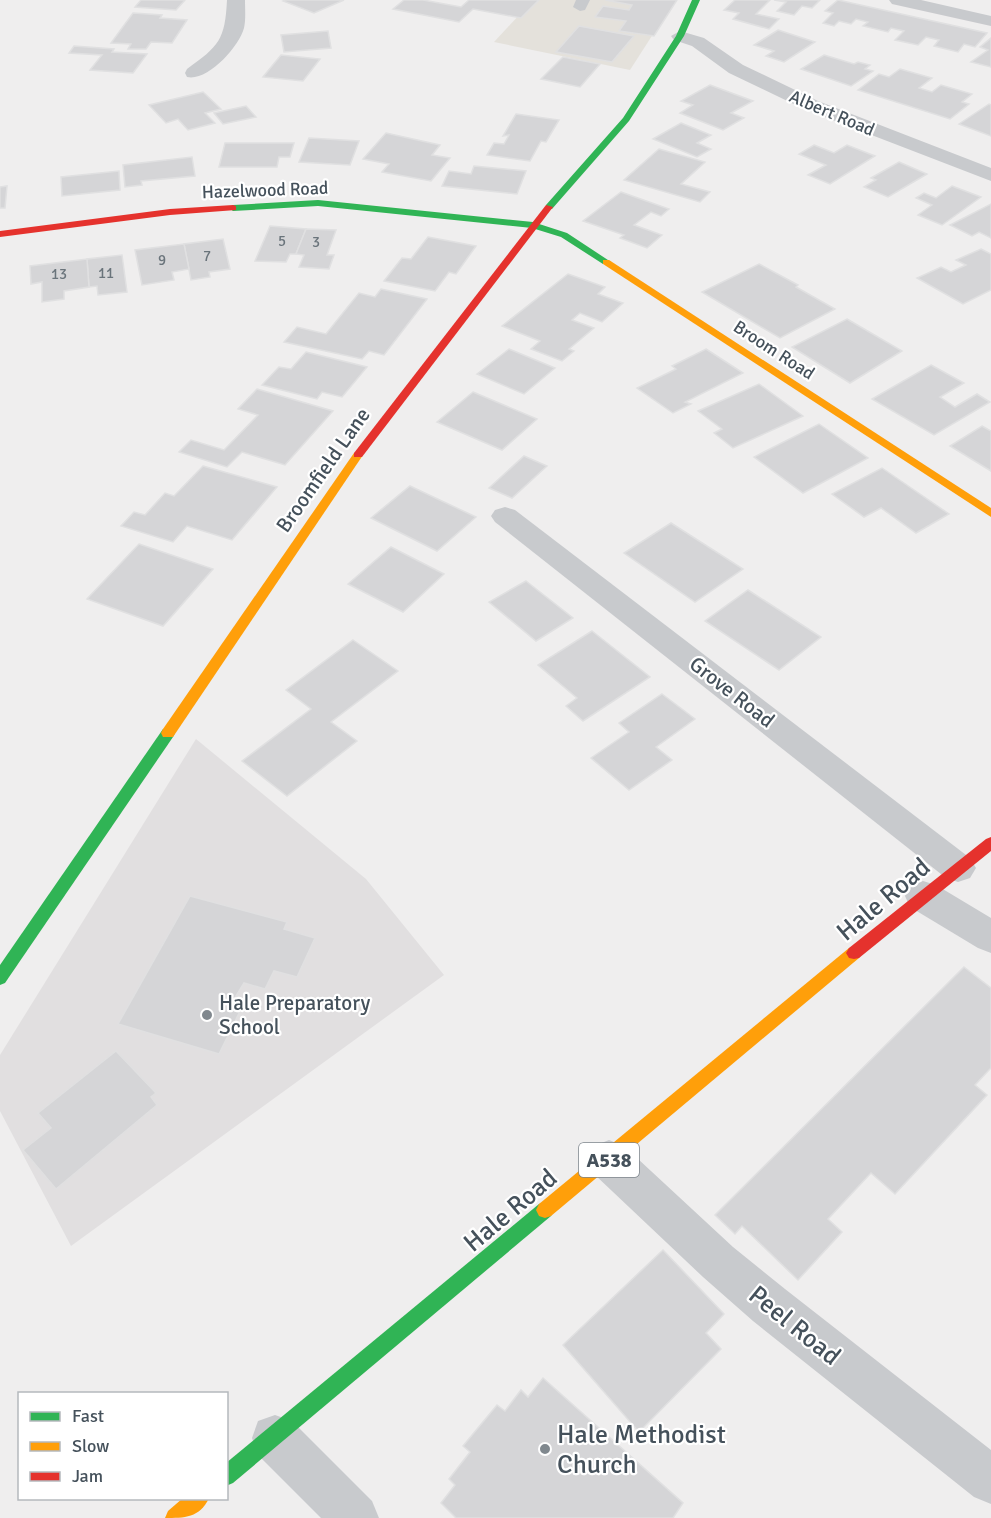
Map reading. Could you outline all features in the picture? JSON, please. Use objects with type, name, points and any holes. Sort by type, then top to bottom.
[{"type":"main road","name":"Broomfield Lane","points":[[0,978],[376,429],[533,225],[626,119],[680,36],[696,0]]},
{"type":"main road","name":"Hazelwood Road","points":[[0,234],[170,212],[318,203],[533,225]]},
{"type":"main road","name":"Broom Road","points":[[533,225],[564,235],[991,513]]},
{"type":"main road","name":"Hale Road","points":[[228,1474],[275,1438],[923,896],[991,843]]},
{"type":"main road","points":[[175,1518],[197,1500]]},
{"type":"street","points":[[194,73],[218,55],[236,29],[236,0]]},
{"type":"street","points":[[898,0],[991,21]]},
{"type":"street","name":"Albert Road","points":[[680,36],[698,42],[736,69],[811,105],[991,175]]},
{"type":"street","name":"Grove Road","points":[[505,516],[958,868]]},
{"type":"street","points":[[923,896],[991,937]]},
{"type":"street","name":"Peel Road","points":[[609,1160],[718,1262],[769,1305],[991,1480]]},
{"type":"street","points":[[275,1438],[355,1518]]},
{"type":"shaded area","points":[[533,0],[675,0],[630,70],[494,42]]},
{"type":"shaded area","name":"Hale Preparatory School","points":[[196,739],[366,879],[444,975],[71,1246],[0,1111],[0,1055]]},
{"type":"building","points":[[141,0],[185,0],[176,10],[135,7]]},
{"type":"building","points":[[344,0],[314,13],[283,1]]},
{"type":"building","points":[[404,0],[423,0],[461,7],[469,0],[539,0],[521,18],[473,9],[459,22],[393,9]]},
{"type":"building","points":[[605,0],[677,0],[654,36],[619,31],[626,21],[595,17],[603,6],[629,10],[632,5]]},
{"type":"building","points":[[735,0],[770,0],[756,14],[779,19],[769,29],[733,19],[739,13],[724,10]]},
{"type":"building","points":[[774,0],[820,0],[812,8],[802,6],[794,15],[777,11],[786,2]]},
{"type":"building","points":[[838,0],[987,33],[975,47],[964,44],[958,52],[934,46],[939,40],[926,37],[918,45],[895,40],[904,31],[891,28],[888,32],[863,26],[868,22],[856,19],[851,24],[839,21],[834,26],[823,23],[833,13],[825,11]]},
{"type":"building","points":[[133,13],[187,20],[172,43],[151,42],[146,49],[128,49],[131,44],[111,43]]},
{"type":"building","points":[[579,26],[634,36],[612,62],[556,52]]},
{"type":"building","points":[[778,30],[815,42],[784,62],[766,56],[774,51],[754,45]]},
{"type":"building","points":[[328,31],[331,48],[284,52],[281,35]]},
{"type":"building","points":[[991,38],[991,67],[971,62],[988,50],[980,47]]},
{"type":"building","points":[[74,46],[114,49],[112,52],[147,54],[133,73],[90,70],[102,55],[69,53]]},
{"type":"building","points":[[281,55],[320,59],[303,81],[263,77]]},
{"type":"building","points":[[824,55],[854,64],[858,62],[870,65],[865,69],[873,71],[851,86],[801,69]]},
{"type":"building","points":[[563,57],[600,64],[580,87],[541,79]]},
{"type":"building","points":[[900,69],[932,78],[919,88],[932,92],[941,85],[972,94],[962,102],[969,104],[950,119],[858,90],[879,74],[889,77]]},
{"type":"building","points":[[710,85],[753,101],[731,113],[744,118],[723,130],[680,113],[693,105],[681,101]]},
{"type":"building","points":[[203,92],[221,109],[205,113],[215,123],[188,130],[178,119],[166,123],[149,105]]},
{"type":"building","points":[[989,104],[991,105],[991,136],[959,124]]},
{"type":"building","points":[[246,106],[256,117],[223,124],[214,113]]},
{"type":"building","points":[[516,114],[559,120],[546,142],[541,141],[530,161],[487,155],[494,143],[504,144],[509,135],[503,136]]},
{"type":"building","points":[[681,123],[711,135],[697,143],[711,149],[697,157],[653,139]]},
{"type":"building","points":[[386,133],[440,145],[432,155],[450,158],[431,181],[382,172],[389,164],[363,159]]},
{"type":"building","points":[[309,138],[359,141],[350,165],[299,162]]},
{"type":"building","points":[[225,143],[294,143],[290,157],[279,157],[277,167],[219,167]]},
{"type":"building","points":[[814,145],[834,153],[847,145],[875,156],[830,184],[808,175],[826,165],[799,154]]},
{"type":"building","points":[[659,149],[705,162],[681,184],[710,192],[700,202],[624,180]]},
{"type":"building","points":[[192,157],[195,176],[141,181],[142,185],[125,187],[123,165]]},
{"type":"building","points":[[899,162],[927,174],[888,197],[864,187],[876,180],[871,178]]},
{"type":"building","points":[[474,166],[526,171],[517,194],[442,186],[449,171],[471,174]]},
{"type":"building","points":[[119,171],[120,190],[62,196],[61,177]]},
{"type":"building","points":[[7,186],[5,208],[0,208],[0,187]]},
{"type":"building","points":[[952,186],[981,197],[942,225],[918,215],[932,205],[916,198],[924,193],[936,198]]},
{"type":"building","points":[[621,192],[669,209],[661,216],[651,212],[634,225],[662,235],[647,248],[620,238],[624,235],[583,221]]},
{"type":"building","points":[[991,204],[991,238],[979,232],[972,236],[950,225]]},
{"type":"building","points":[[270,226],[306,229],[296,254],[290,254],[286,262],[255,261]]},
{"type":"building","points":[[306,229],[336,230],[327,255],[334,255],[329,269],[299,267],[304,255],[296,254]]},
{"type":"building","points":[[428,237],[476,246],[456,274],[449,272],[435,291],[384,281],[402,258],[411,259]]},
{"type":"building","points":[[223,239],[230,269],[209,272],[210,277],[191,280],[184,244]]},
{"type":"building","points":[[184,244],[189,269],[172,272],[174,280],[142,285],[135,250]]},
{"type":"building","points":[[981,249],[991,254],[991,290],[963,304],[917,278],[941,267],[951,272],[966,265],[956,260]]},
{"type":"building","points":[[122,255],[127,292],[98,295],[97,286],[89,287],[87,259]]},
{"type":"building","points":[[87,259],[89,287],[64,291],[64,299],[42,302],[42,282],[31,284],[30,266]]},
{"type":"building","points":[[759,264],[798,285],[796,287],[835,309],[780,338],[702,292]]},
{"type":"building","points":[[568,274],[605,287],[598,294],[623,303],[602,322],[580,313],[572,320],[594,328],[569,349],[574,351],[562,361],[531,349],[540,341],[502,326]]},
{"type":"building","points":[[381,289],[427,299],[384,355],[369,351],[362,359],[284,342],[297,327],[326,334],[359,293],[375,297]]},
{"type":"building","points":[[847,319],[902,351],[850,383],[792,347]]},
{"type":"building","points":[[509,349],[555,368],[524,394],[477,374]]},
{"type":"building","points":[[706,349],[743,373],[685,402],[691,404],[673,413],[637,388],[676,369],[672,366]]},
{"type":"building","points":[[306,352],[367,367],[342,397],[322,392],[317,399],[262,385],[279,367],[291,369]]},
{"type":"building","points":[[931,365],[964,383],[940,397],[955,407],[977,394],[990,402],[934,435],[872,399]]},
{"type":"building","points":[[759,384],[803,416],[733,448],[714,433],[722,429],[698,411]]},
{"type":"building","points":[[257,389],[333,411],[285,465],[242,452],[227,467],[179,452],[191,440],[224,450],[258,415],[238,409]]},
{"type":"building","points":[[473,392],[537,419],[502,450],[437,422]]},
{"type":"building","points":[[819,424],[868,458],[803,493],[754,457]]},
{"type":"building","points":[[982,426],[991,431],[991,471],[950,446]]},
{"type":"building","points":[[524,456],[547,466],[512,498],[489,488]]},
{"type":"building","points":[[203,466],[277,487],[232,540],[187,526],[173,542],[121,526],[134,512],[145,515],[165,493],[174,496]]},
{"type":"building","points":[[882,468],[949,514],[916,533],[881,508],[864,517],[832,494]]},
{"type":"building","points":[[410,486],[476,517],[437,551],[371,518]]},
{"type":"building","points":[[671,523],[743,569],[695,602],[624,553]]},
{"type":"building","points":[[139,544],[213,569],[163,626],[87,599]]},
{"type":"building","points":[[391,547],[444,574],[403,612],[348,584]]},
{"type":"building","points":[[526,581],[573,618],[536,641],[489,602]]},
{"type":"building","points":[[748,590],[821,637],[779,670],[705,621]]},
{"type":"building","points":[[592,631],[650,677],[583,721],[566,706],[577,698],[538,665]]},
{"type":"building","points":[[353,640],[398,671],[331,722],[357,741],[287,796],[242,761],[311,709],[286,690]]},
{"type":"building","points":[[662,694],[695,719],[656,747],[672,760],[629,790],[591,758],[629,732],[619,723]]},
{"type":"building","points":[[190,896],[287,922],[284,929],[315,938],[297,977],[274,971],[265,989],[244,983],[236,996],[246,999],[219,1054],[118,1024]]},
{"type":"building","points":[[964,967],[991,988],[991,1068],[975,1085],[987,1095],[895,1194],[871,1173],[828,1219],[842,1232],[798,1280],[742,1226],[735,1234],[715,1215]]},
{"type":"building","points":[[116,1051],[156,1093],[151,1097],[157,1105],[56,1189],[23,1150],[51,1128],[38,1113]]},
{"type":"building","points":[[663,1250],[724,1314],[706,1333],[721,1349],[639,1432],[563,1345]]},
{"type":"building","name":"Hale Methodist Church","points":[[543,1378],[683,1503],[673,1518],[456,1518],[441,1503],[455,1485],[449,1479],[470,1452],[463,1446],[497,1405],[505,1411],[521,1390],[528,1397]]},
{"type":"traffic: fast","points":[[549,207],[626,119],[680,36],[696,0]]},
{"type":"traffic: fast","points":[[233,208],[318,203],[533,225],[564,235],[606,262]]},
{"type":"traffic: fast","points":[[0,978],[168,733]]},
{"type":"traffic: fast","points":[[228,1474],[545,1210]]},
{"type":"traffic: slow","points":[[606,262],[991,513]]},
{"type":"traffic: slow","points":[[168,733],[358,455]]},
{"type":"traffic: slow","points":[[545,1210],[854,953]]},
{"type":"traffic: slow","points":[[175,1518],[197,1500]]},
{"type":"traffic: jam","points":[[358,455],[549,207]]},
{"type":"traffic: jam","points":[[0,234],[170,212],[233,208]]},
{"type":"traffic: jam","points":[[854,953],[991,843]]},
{"type":"place","name":"Hale Preparatory School","points":[[207,1015]]},
{"type":"place","name":"Hale Methodist Church","points":[[545,1449]]}]
